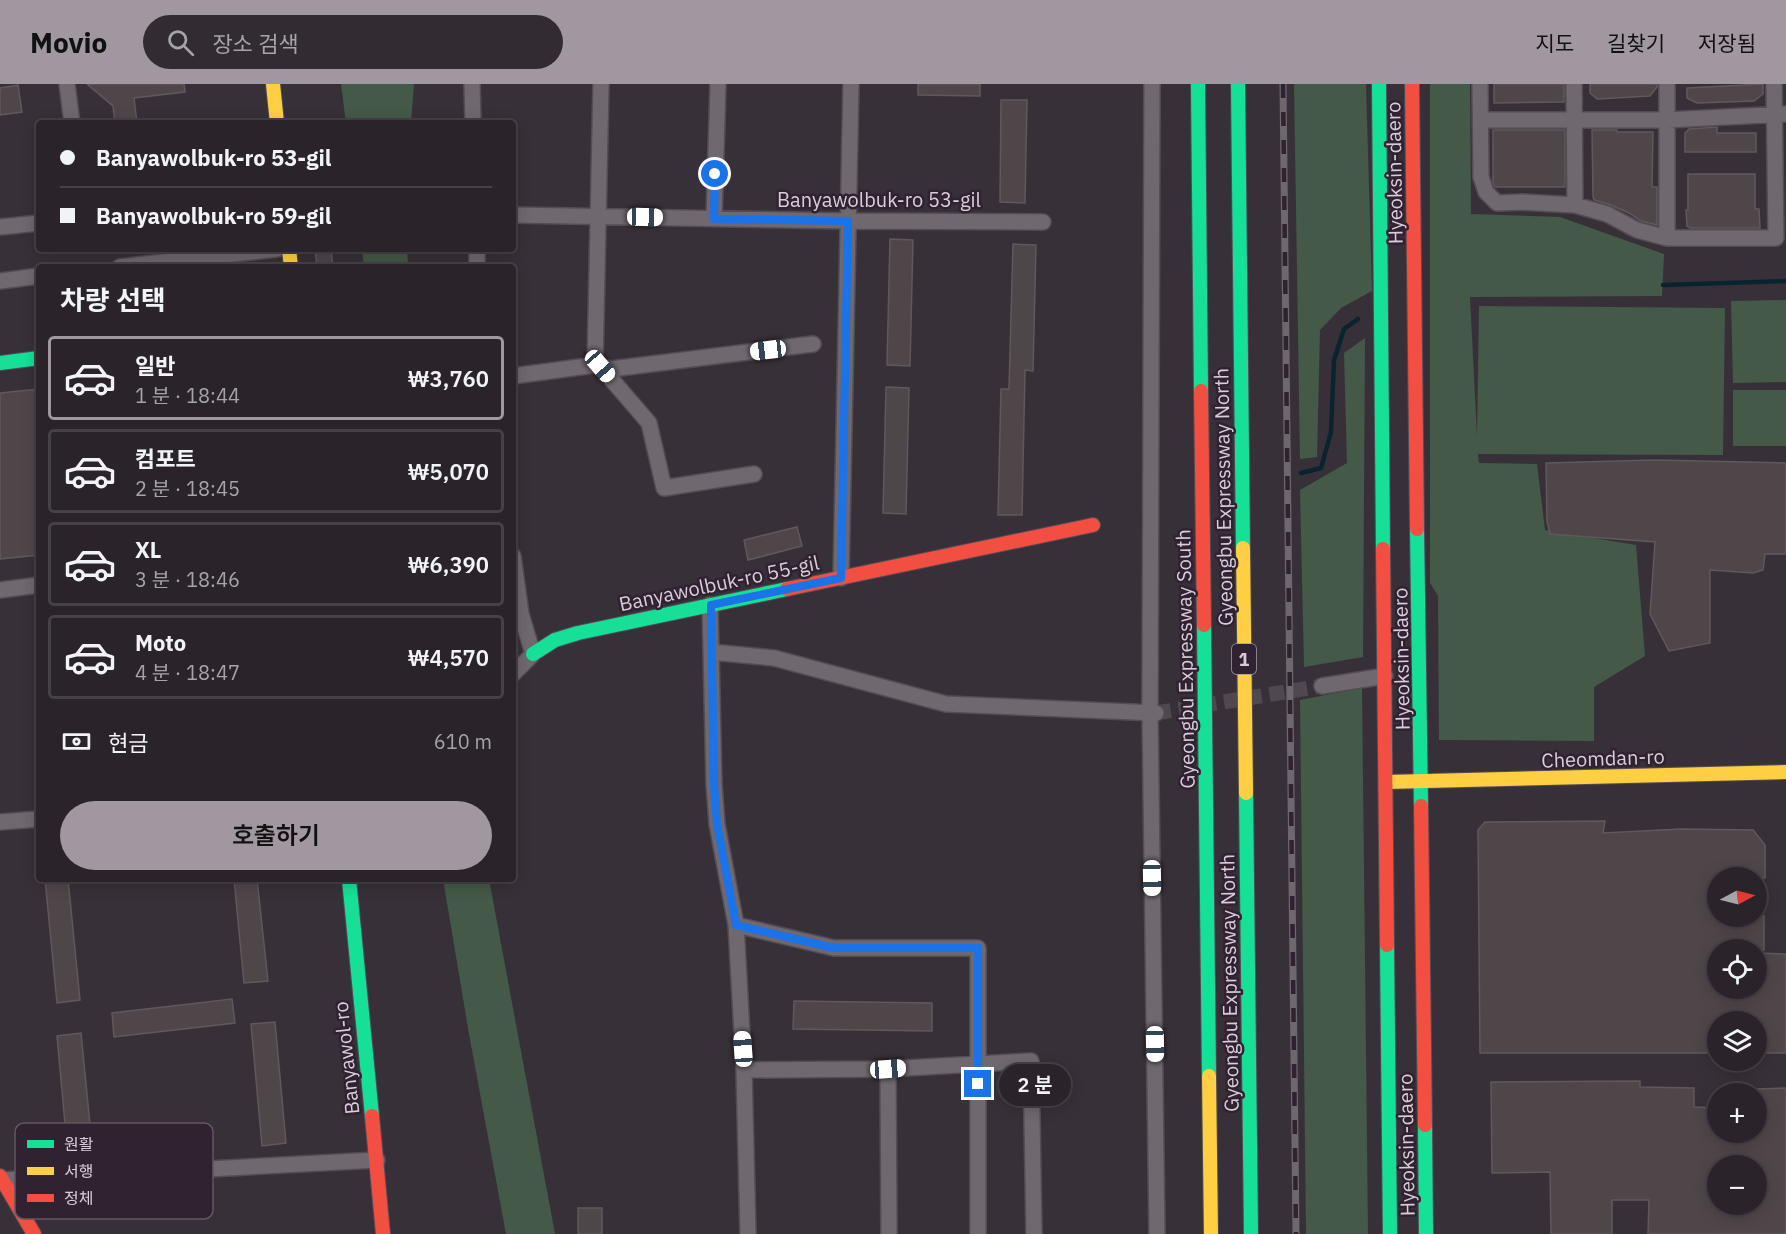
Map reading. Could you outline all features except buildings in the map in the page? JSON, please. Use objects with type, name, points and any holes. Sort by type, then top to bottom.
[{"type":"main road","points":[[273,84],[277,120]]},
{"type":"main road","name":"Gyeongbu Expressway South","points":[[1198,84],[1211,1234]]},
{"type":"main road","name":"Gyeongbu Expressway North","points":[[1238,84],[1251,1234]]},
{"type":"main road","points":[[1379,84],[1390,1234]]},
{"type":"main road","name":"Hyeoksin-daero","points":[[1412,84],[1426,1234]]},
{"type":"main road","points":[[0,363],[36,358]]},
{"type":"main road","name":"Banyawolbuk-ro 55-gil","points":[[533,654],[555,640],[578,633],[1094,525]]},
{"type":"main road","name":"Cheomdan-ro","points":[[1386,782],[1786,772]]},
{"type":"main road","name":"Banyawol-ro","points":[[349,882],[383,1234]]},
{"type":"main road","points":[[1,1178],[15,1202]]},
{"type":"main road","points":[[25,1219],[34,1234]]},
{"type":"street","points":[[67,84],[72,120]]},
{"type":"street","points":[[472,84],[474,120]]},
{"type":"street","points":[[601,84],[597,366],[649,423],[664,488],[754,474]]},
{"type":"street","points":[[714,219],[718,84]]},
{"type":"street","points":[[841,578],[851,84]]},
{"type":"street","points":[[1152,84],[1157,1234]]},
{"type":"street","points":[[1480,84],[1481,177],[1486,192],[1497,203],[1575,205],[1607,214],[1636,230],[1667,238],[1776,238],[1780,114],[1774,84]]},
{"type":"street","points":[[1574,84],[1575,205]]},
{"type":"street","points":[[1667,84],[1667,238]]},
{"type":"street","points":[[1481,120],[1667,120],[1780,114]]},
{"type":"street","name":"Banyawolbuk-ro 53-gil","points":[[516,215],[1043,222]]},
{"type":"street","points":[[0,227],[36,223]]},
{"type":"street","points":[[146,264],[251,252]]},
{"type":"street","points":[[0,281],[36,276]]},
{"type":"street","points":[[516,376],[597,366],[611,369],[813,344]]},
{"type":"street","points":[[516,577],[521,614],[533,654],[516,671]]},
{"type":"street","points":[[0,590],[36,585]]},
{"type":"street","points":[[711,605],[717,824],[736,925],[744,1070],[748,1234]]},
{"type":"street","points":[[711,652],[774,658],[946,704],[1153,713]]},
{"type":"street","points":[[1322,686],[1385,676]]},
{"type":"street","points":[[0,822],[31,820]]},
{"type":"street","points":[[736,925],[834,948],[978,948],[978,1234]]},
{"type":"street","points":[[744,1070],[888,1069],[1031,1061],[1034,1234]]},
{"type":"street","points":[[888,1069],[889,1234]]},
{"type":"street","points":[[213,1168],[376,1160]]},
{"type":"green space","points":[[341,84],[414,84],[411,120],[346,120]]},
{"type":"green space","points":[[1294,84],[1366,84],[1372,291],[1341,308],[1320,330],[1317,457],[1300,459]]},
{"type":"green space","points":[[1430,84],[1470,84],[1471,214],[1560,217],[1664,254],[1662,296],[1470,297],[1477,436],[1479,306],[1725,308],[1723,455],[1478,454],[1479,463],[1537,464],[1545,530],[1636,545],[1645,656],[1594,687],[1594,741],[1439,740],[1438,596],[1430,583]]},
{"type":"green space","points":[[362,252],[407,252],[408,264],[364,264]]},
{"type":"green space","points":[[1786,300],[1786,382],[1733,383],[1731,301]]},
{"type":"green space","points":[[1365,338],[1363,657],[1304,667],[1300,490],[1347,463],[1344,353]]},
{"type":"green space","points":[[1733,390],[1786,390],[1786,446],[1733,446]]},
{"type":"green space","points":[[1362,688],[1368,1234],[1306,1234],[1300,700]]},
{"type":"green space","points":[[444,882],[490,882],[555,1234],[506,1234]]},
{"type":"waterway","points":[[1663,285],[1786,281]]},
{"type":"waterway","points":[[1301,473],[1321,468],[1331,432],[1334,360],[1344,329],[1358,319]]},
{"type":"tunnel","points":[[1156,713],[1322,686]]},
{"type":"railway","points":[[1283,84],[1296,1234]]},
{"type":"traffic: fast","points":[[1198,84],[1201,391]]},
{"type":"traffic: fast","points":[[1238,84],[1243,548]]},
{"type":"traffic: fast","points":[[1379,84],[1383,549]]},
{"type":"traffic: fast","points":[[0,363],[36,358]]},
{"type":"traffic: fast","points":[[1417,529],[1421,806]]},
{"type":"traffic: fast","points":[[533,654],[555,640],[578,633],[787,589]]},
{"type":"traffic: fast","points":[[1204,625],[1209,1076]]},
{"type":"traffic: fast","points":[[1246,793],[1251,1234]]},
{"type":"traffic: fast","points":[[349,882],[372,1116]]},
{"type":"traffic: fast","points":[[1387,945],[1390,1234]]},
{"type":"traffic: fast","points":[[1425,1125],[1426,1234]]},
{"type":"traffic: slow","points":[[273,84],[277,120]]},
{"type":"traffic: slow","points":[[289,252],[291,264]]},
{"type":"traffic: slow","points":[[1243,548],[1246,793]]},
{"type":"traffic: slow","points":[[1386,782],[1786,772]]},
{"type":"traffic: slow","points":[[1209,1076],[1211,1234]]},
{"type":"traffic: jam","points":[[1412,84],[1417,529]]},
{"type":"traffic: jam","points":[[1201,391],[1204,625]]},
{"type":"traffic: jam","points":[[787,589],[1093,525]]},
{"type":"traffic: jam","points":[[1383,549],[1387,945]]},
{"type":"traffic: jam","points":[[1421,806],[1425,1125]]},
{"type":"traffic: jam","points":[[372,1116],[383,1234]]},
{"type":"traffic: jam","points":[[0,1176],[15,1202]]},
{"type":"traffic: jam","points":[[25,1219],[34,1234]]},
{"type":"route","points":[[715,174],[714,219],[848,221],[841,578],[711,605],[714,784],[717,824],[736,925],[834,948],[978,948],[978,1084]]}]
